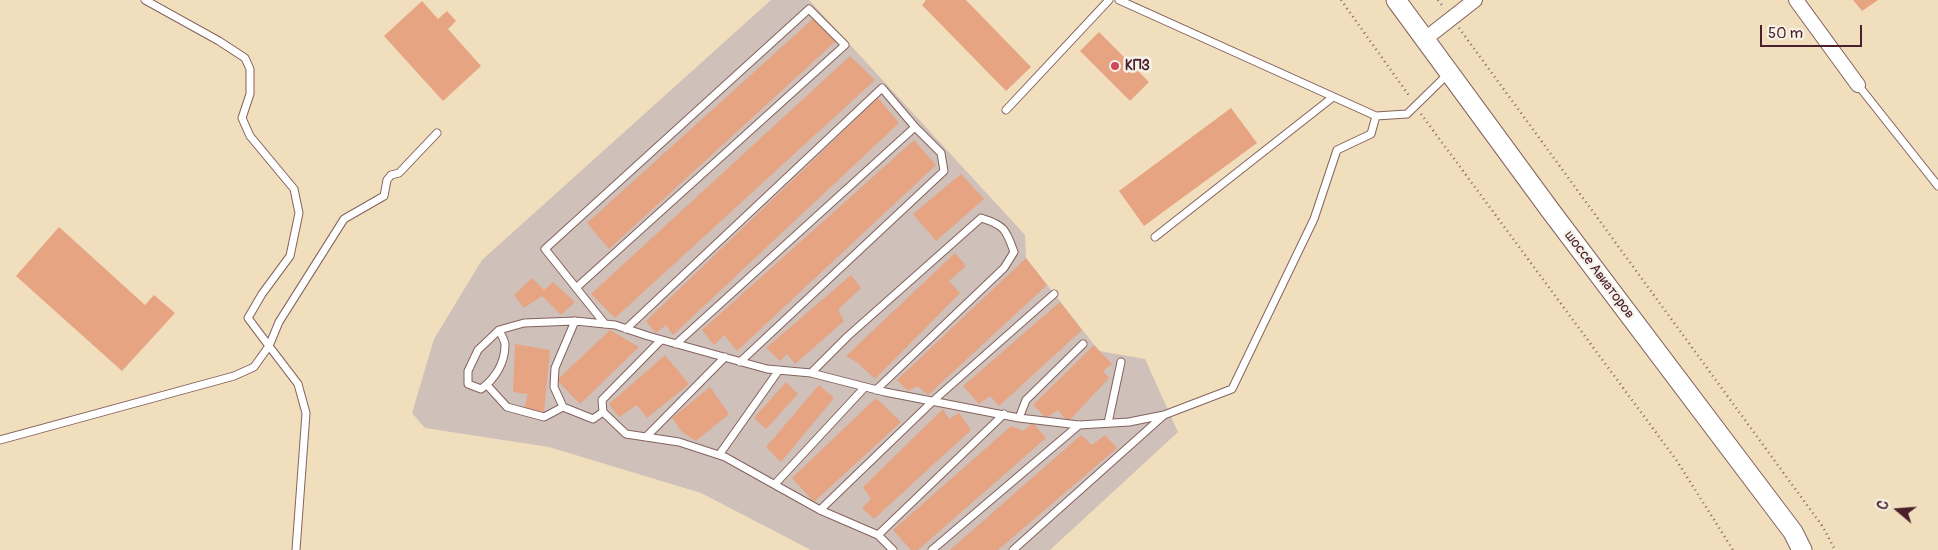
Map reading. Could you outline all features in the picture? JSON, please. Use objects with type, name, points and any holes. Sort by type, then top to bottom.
[{"type":"street","name":"шоссе Авиаторов","points":[[1396,0],[1550,210],[1793,532],[1802,550]]},
{"type":"street","points":[[1425,39],[1475,0]]},
{"type":"street","points":[[1796,0],[1858,84]]},
{"type":"lane","points":[[146,0],[219,41],[245,58],[250,69],[250,94],[242,118],[250,136],[294,189],[299,213],[290,256],[262,294],[248,318],[298,384],[306,413],[296,550]]},
{"type":"lane","points":[[1006,110],[1108,0]]},
{"type":"lane","points":[[1119,0],[1376,116],[1407,114],[1449,72]]},
{"type":"lane","points":[[576,288],[844,45],[809,9],[545,249],[576,288],[605,324]]},
{"type":"lane","points":[[1858,84],[1938,186]]},
{"type":"lane","points":[[626,328],[882,88],[915,127],[941,152],[944,171],[740,362]]},
{"type":"lane","points":[[1155,238],[1333,97]]},
{"type":"lane","points":[[500,330],[505,343],[502,362],[492,381],[481,389],[468,384],[468,371],[478,350],[500,330],[524,323],[575,321],[626,328],[740,362],[779,370],[811,373],[876,390],[1019,418],[1079,425],[1129,422],[1164,415],[1232,389],[1314,219],[1337,150],[1371,134],[1376,116]]},
{"type":"lane","points":[[676,344],[915,127]]},
{"type":"lane","points":[[0,440],[234,376],[254,367],[269,346],[279,322],[344,219],[384,196],[387,180],[391,174],[399,173],[437,132]]},
{"type":"lane","points":[[811,373],[848,336],[981,218],[998,223],[1009,237],[1014,252],[1004,268],[876,390]]},
{"type":"lane","points":[[820,510],[934,400],[1054,294]]},
{"type":"lane","points":[[575,321],[554,368],[554,387],[563,407],[593,419],[603,412]]},
{"type":"lane","points":[[661,340],[602,400],[603,412],[626,434],[678,442],[719,455],[820,510],[878,535],[893,550]]},
{"type":"lane","points":[[1019,418],[1026,400],[1083,344]]},
{"type":"lane","points":[[646,437],[725,357]]},
{"type":"lane","points":[[1108,423],[1121,362]]},
{"type":"lane","points":[[719,455],[779,370]]},
{"type":"lane","points":[[487,385],[507,407],[544,417],[563,407]]},
{"type":"lane","points":[[775,484],[865,387]]},
{"type":"lane","points":[[878,535],[1004,414]]},
{"type":"lane","points":[[1013,550],[1164,415]]},
{"type":"lane","points":[[932,550],[1079,425]]},
{"type":"path","points":[[1341,0],[1413,102]]},
{"type":"path","points":[[1438,0],[1818,519],[1835,550]]},
{"type":"path","points":[[1419,110],[1677,461],[1733,550]]},
{"type":"shaded area","points":[[771,0],[809,0],[1025,235],[1026,258],[1099,351],[1145,359],[1178,432],[1050,550],[811,550],[701,493],[549,447],[425,428],[412,413],[434,339],[482,260]]},
{"type":"building","points":[[926,0],[966,0],[1031,67],[1006,91],[922,5]]},
{"type":"building","points":[[1853,0],[1878,0],[1862,11]]},
{"type":"building","points":[[422,1],[438,19],[447,11],[456,21],[448,29],[481,66],[443,101],[384,36]]},
{"type":"building","points":[[816,16],[837,40],[609,249],[587,223]]},
{"type":"building","points":[[1099,32],[1149,82],[1130,101],[1080,51]]},
{"type":"building","points":[[850,56],[875,80],[615,318],[591,294]]},
{"type":"building","points":[[878,98],[899,123],[673,335],[666,325],[656,333],[646,321]]},
{"type":"building","points":[[1231,108],[1257,143],[1144,226],[1119,191]]},
{"type":"building","points":[[914,140],[936,165],[737,351],[724,335],[714,345],[702,330]]},
{"type":"building","points":[[961,174],[984,199],[936,241],[913,214]]},
{"type":"building","points":[[59,227],[145,305],[154,295],[175,313],[122,371],[16,276]]},
{"type":"building","points":[[955,253],[966,266],[949,281],[960,293],[875,379],[858,363],[846,356]]},
{"type":"building","points":[[1026,258],[1047,285],[928,395],[918,386],[908,391],[897,380]]},
{"type":"building","points":[[851,275],[861,288],[838,310],[844,321],[795,364],[787,354],[780,361],[766,348]]},
{"type":"building","points":[[532,278],[544,290],[553,282],[575,302],[561,315],[542,296],[524,308],[514,295]]},
{"type":"building","points":[[1060,302],[1082,330],[999,406],[990,396],[979,404],[963,386]]},
{"type":"building","points":[[610,330],[639,347],[580,404],[557,380]]},
{"type":"building","points":[[515,344],[550,350],[544,412],[524,409],[528,394],[513,392]]},
{"type":"building","points":[[1094,345],[1112,364],[1103,371],[1109,378],[1068,422],[1058,410],[1046,418],[1033,405]]},
{"type":"building","points":[[665,355],[689,384],[647,418],[637,405],[619,417],[609,404]]},
{"type":"building","points":[[786,382],[798,394],[766,429],[754,418]]},
{"type":"building","points":[[819,385],[834,398],[781,462],[766,447]]},
{"type":"building","points":[[710,387],[729,414],[696,441],[682,432],[672,418]]},
{"type":"building","points":[[876,398],[901,422],[814,502],[792,478]]},
{"type":"building","points":[[943,409],[949,419],[959,413],[971,430],[874,519],[862,508],[871,499],[863,487]]},
{"type":"building","points":[[1033,423],[1046,438],[918,550],[911,550],[893,530],[1011,426],[1023,431]]},
{"type":"building","points":[[1081,435],[1092,445],[1105,435],[1117,448],[998,550],[950,550]]},
{"type":"place","name":"КПЗ","points":[[1115,66]]}]
